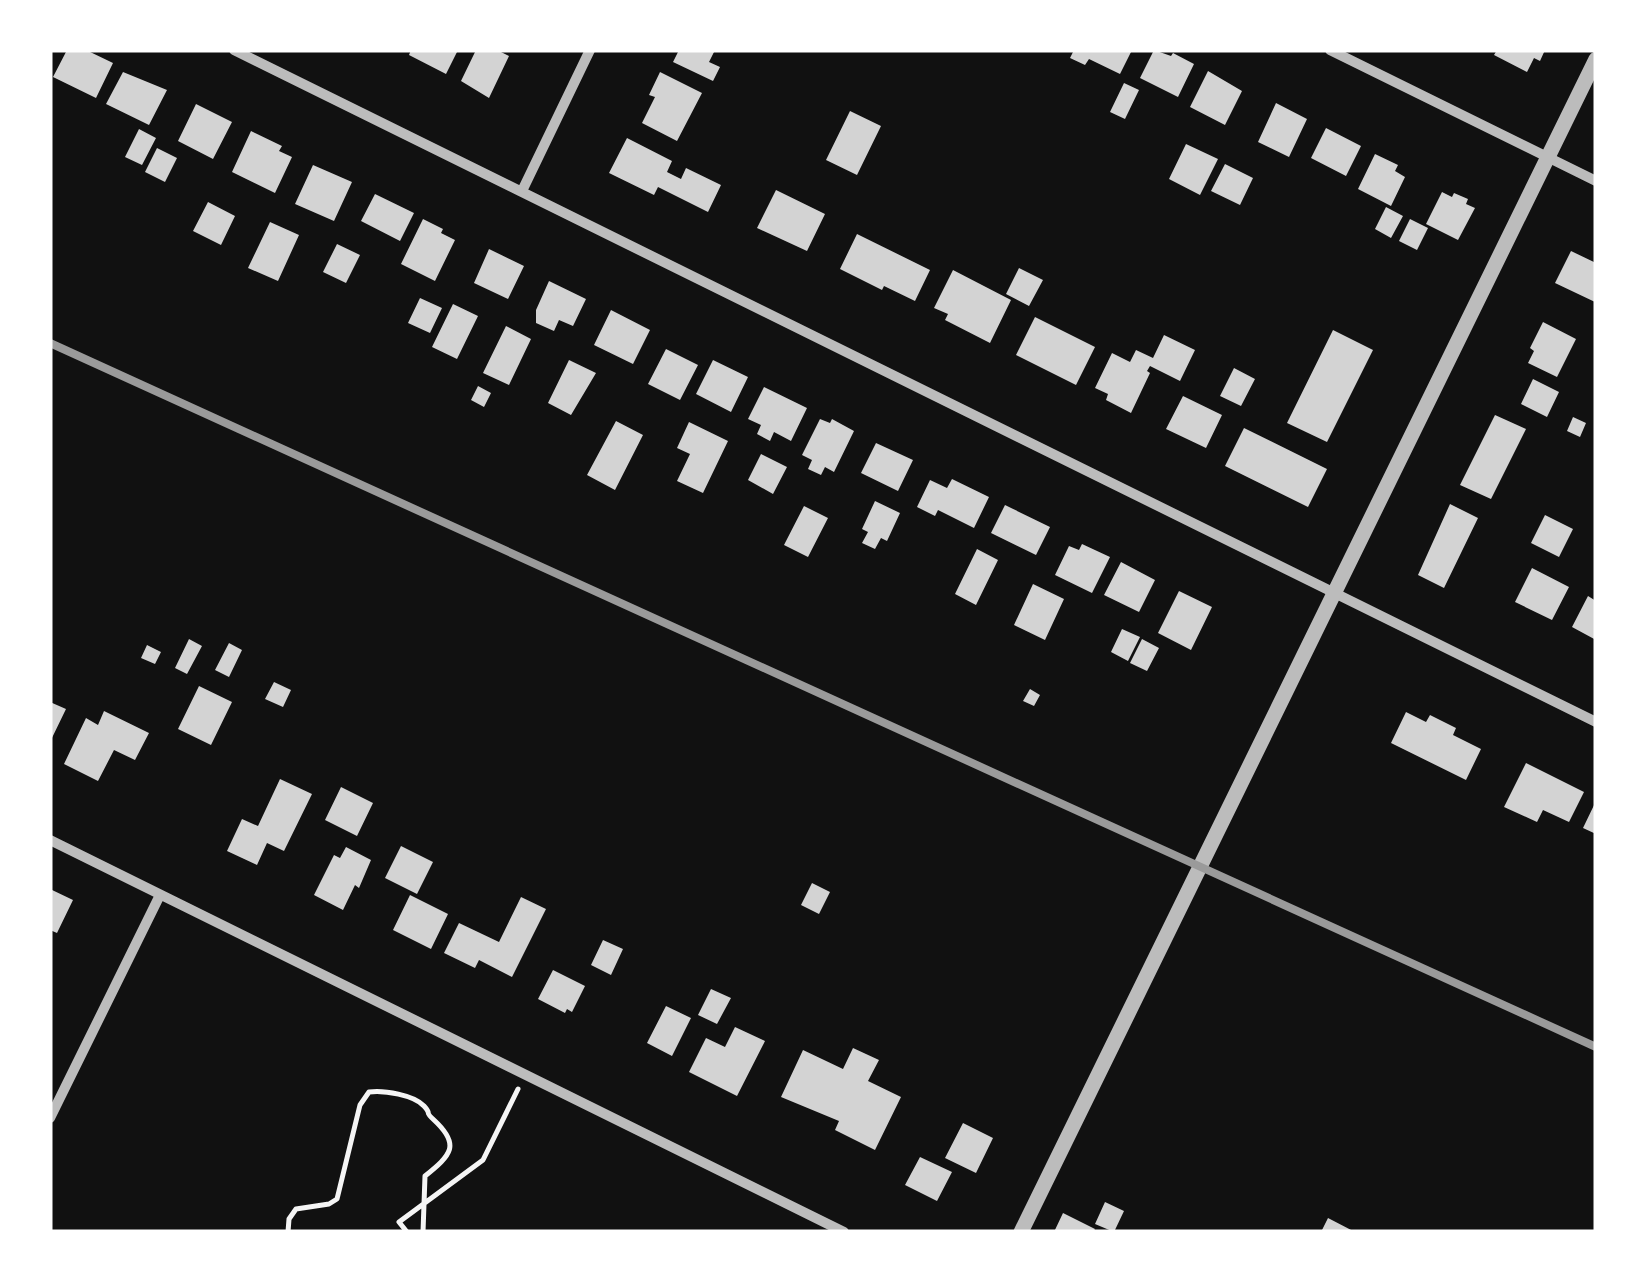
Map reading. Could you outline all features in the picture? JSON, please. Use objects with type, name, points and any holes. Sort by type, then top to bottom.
[{"type":"street","points":[[234,50],[1596,722]]},
{"type":"street","points":[[522,192],[590,50]]},
{"type":"street","points":[[1330,50],[1596,181]]},
{"type":"street","points":[[1021,1232],[1596,59]]},
{"type":"street","points":[[50,840],[844,1232]]},
{"type":"street","points":[[50,1118],[160,894]]},
{"type":"path","points":[[407,1232],[399,1222],[483,1160],[526,1075]]},
{"type":"path","points":[[288,1232],[296,1209],[337,1199],[360,1105],[370,1092],[377,1091],[418,1101],[448,1133],[451,1142],[445,1160],[425,1176],[423,1232]]},
{"type":"building","points":[[67,50],[86,50],[113,63],[96,98],[53,77]]},
{"type":"building","points":[[411,50],[458,50],[446,74],[409,55]]},
{"type":"building","points":[[476,50],[497,50],[509,56],[489,98],[461,81]]},
{"type":"building","points":[[679,50],[715,50],[709,62],[720,67],[713,81],[673,62]]},
{"type":"building","points":[[1074,50],[1132,50],[1120,74],[1089,59],[1085,65],[1070,58]]},
{"type":"building","points":[[1154,50],[1171,56],[1173,53],[1194,64],[1178,97],[1140,78]]},
{"type":"building","points":[[1497,50],[1545,50],[1540,61],[1534,58],[1527,72],[1494,55]]},
{"type":"building","points":[[1208,71],[1242,91],[1225,125],[1190,107]]},
{"type":"building","points":[[123,72],[167,90],[149,125],[106,104]]},
{"type":"building","points":[[660,72],[702,93],[677,141],[642,123],[655,97],[649,95]]},
{"type":"building","points":[[1124,83],[1139,90],[1125,119],[1110,112]]},
{"type":"building","points":[[1276,103],[1307,119],[1289,157],[1258,142]]},
{"type":"building","points":[[196,104],[232,122],[213,159],[178,141]]},
{"type":"building","points":[[850,111],[881,126],[857,175],[826,160]]},
{"type":"building","points":[[1326,128],[1361,146],[1346,176],[1311,158]]},
{"type":"building","points":[[139,129],[156,138],[142,165],[125,157]]},
{"type":"building","points":[[251,131],[282,146],[279,151],[292,157],[275,193],[232,172]]},
{"type":"building","points":[[627,138],[672,161],[667,172],[681,179],[686,168],[721,185],[708,212],[658,187],[654,195],[609,173]]},
{"type":"building","points":[[1186,144],[1218,159],[1200,195],[1169,179]]},
{"type":"building","points":[[157,148],[177,158],[165,182],[145,172]]},
{"type":"building","points":[[1375,154],[1398,165],[1395,171],[1405,177],[1391,206],[1358,189]]},
{"type":"building","points":[[1225,164],[1253,178],[1240,205],[1211,191]]},
{"type":"building","points":[[313,165],[352,182],[334,221],[295,204]]},
{"type":"building","points":[[776,190],[825,214],[807,251],[757,228]]},
{"type":"building","points":[[1442,192],[1468,199],[1466,204],[1475,208],[1458,240],[1426,224]]},
{"type":"building","points":[[375,194],[414,213],[400,241],[361,221]]},
{"type":"building","points":[[208,202],[235,216],[221,245],[193,231]]},
{"type":"building","points":[[1386,207],[1403,216],[1391,238],[1375,229]]},
{"type":"building","points":[[423,219],[455,240],[435,281],[401,264]]},
{"type":"building","points":[[1410,219],[1428,228],[1417,250],[1399,241]]},
{"type":"building","points":[[270,222],[299,235],[278,281],[248,268]]},
{"type":"building","points":[[857,234],[930,270],[915,301],[840,269]]},
{"type":"building","points":[[337,244],[360,255],[346,283],[323,272]]},
{"type":"building","points":[[489,249],[524,266],[508,299],[474,283]]},
{"type":"building","points":[[1571,251],[1596,263],[1595,302],[1555,283]]},
{"type":"building","points":[[1019,268],[1043,280],[1029,306],[1006,294]]},
{"type":"building","points":[[953,270],[1011,300],[990,343],[945,320],[948,314],[934,308]]},
{"type":"building","points":[[549,281],[586,299],[573,326],[559,320],[554,331],[536,323],[536,310]]},
{"type":"building","points":[[420,298],[442,308],[430,333],[408,323]]},
{"type":"building","points":[[453,304],[478,316],[457,359],[432,347]]},
{"type":"building","points":[[611,310],[650,330],[633,364],[594,345]]},
{"type":"building","points":[[1035,317],[1095,347],[1076,385],[1016,355]]},
{"type":"building","points":[[1543,322],[1576,339],[1557,377],[1528,363],[1534,351],[1530,348]]},
{"type":"building","points":[[506,326],[531,339],[509,385],[483,373]]},
{"type":"building","points":[[1333,330],[1373,350],[1327,442],[1287,423]]},
{"type":"building","points":[[1164,335],[1195,350],[1180,381],[1150,366],[1131,413],[1106,400],[1108,394],[1095,388],[1112,353],[1130,362],[1136,350],[1153,358]]},
{"type":"building","points":[[666,349],[698,365],[680,400],[648,384]]},
{"type":"building","points":[[569,360],[596,373],[571,415],[548,403]]},
{"type":"building","points":[[713,360],[748,377],[731,412],[696,394]]},
{"type":"building","points":[[1234,368],[1255,379],[1241,406],[1220,396]]},
{"type":"building","points":[[1533,379],[1559,392],[1547,417],[1521,404]]},
{"type":"building","points":[[478,386],[491,393],[484,407],[471,400]]},
{"type":"building","points":[[764,387],[807,408],[791,441],[774,432],[770,441],[757,434],[761,425],[748,419]]},
{"type":"building","points":[[1183,396],[1222,415],[1206,448],[1166,429]]},
{"type":"building","points":[[1495,415],[1526,429],[1491,499],[1460,485]]},
{"type":"building","points":[[1573,417],[1586,423],[1580,437],[1567,431]]},
{"type":"building","points":[[820,419],[830,423],[832,419],[854,431],[834,472],[825,467],[821,475],[808,469],[812,460],[802,455]]},
{"type":"building","points":[[616,421],[643,435],[615,490],[587,475]]},
{"type":"building","points":[[689,422],[728,441],[703,493],[677,481],[690,454],[677,448]]},
{"type":"building","points":[[1244,428],[1327,469],[1308,507],[1225,466]]},
{"type":"building","points":[[876,443],[913,460],[898,491],[861,473]]},
{"type":"building","points":[[761,454],[787,467],[773,494],[748,480]]},
{"type":"building","points":[[952,479],[989,497],[974,528],[938,510],[935,516],[917,507],[930,480],[947,488]]},
{"type":"building","points":[[875,501],[900,513],[887,541],[881,538],[875,549],[862,543],[868,532],[862,529]]},
{"type":"building","points":[[1450,504],[1478,518],[1444,588],[1418,575]]},
{"type":"building","points":[[1005,505],[1050,527],[1036,555],[991,533]]},
{"type":"building","points":[[804,506],[828,518],[808,557],[784,545]]},
{"type":"building","points":[[1545,515],[1573,529],[1559,557],[1531,543]]},
{"type":"building","points":[[1082,544],[1110,557],[1092,593],[1055,575],[1069,546],[1079,550]]},
{"type":"building","points":[[977,549],[998,560],[976,605],[955,594]]},
{"type":"building","points":[[1121,562],[1155,580],[1139,612],[1104,595]]},
{"type":"building","points":[[1532,568],[1569,587],[1552,620],[1515,602]]},
{"type":"building","points":[[1033,584],[1064,599],[1045,640],[1014,625]]},
{"type":"building","points":[[1179,591],[1212,607],[1191,650],[1158,633]]},
{"type":"building","points":[[1588,596],[1596,601],[1596,640],[1572,627]]},
{"type":"building","points":[[1122,629],[1140,637],[1128,661],[1111,652]]},
{"type":"building","points":[[189,639],[202,646],[187,674],[175,668]]},
{"type":"building","points":[[1142,639],[1159,648],[1147,671],[1130,663]]},
{"type":"building","points":[[229,643],[242,650],[229,677],[215,670]]},
{"type":"building","points":[[147,645],[161,652],[155,664],[141,658]]},
{"type":"building","points":[[274,682],[291,690],[283,707],[265,699]]},
{"type":"building","points":[[199,686],[232,702],[211,745],[178,729]]},
{"type":"building","points":[[1030,689],[1040,695],[1034,706],[1023,701]]},
{"type":"building","points":[[50,702],[66,709],[50,742]]},
{"type":"building","points":[[104,711],[149,733],[135,760],[114,750],[98,781],[64,764],[86,718],[98,725]]},
{"type":"building","points":[[1406,712],[1426,722],[1430,715],[1456,728],[1453,735],[1481,749],[1466,780],[1391,743]]},
{"type":"building","points":[[1526,763],[1584,792],[1569,822],[1543,810],[1537,822],[1504,807]]},
{"type":"building","points":[[280,779],[312,794],[284,851],[267,843],[257,865],[227,851],[242,819],[258,826]]},
{"type":"building","points":[[341,787],[373,803],[357,836],[325,820]]},
{"type":"building","points":[[1596,801],[1596,834],[1583,828]]},
{"type":"building","points":[[401,846],[433,862],[417,894],[385,878]]},
{"type":"building","points":[[346,847],[371,860],[359,888],[355,885],[343,910],[314,895],[334,855],[340,858]]},
{"type":"building","points":[[812,883],[830,892],[819,914],[801,905]]},
{"type":"building","points":[[50,889],[73,900],[57,933],[50,930]]},
{"type":"building","points":[[410,895],[448,914],[431,949],[393,930]]},
{"type":"building","points":[[521,897],[546,909],[512,977],[479,960],[475,968],[444,953],[459,923],[499,942]]},
{"type":"building","points":[[603,940],[623,949],[611,975],[591,965]]},
{"type":"building","points":[[553,970],[585,986],[572,1012],[567,1009],[565,1013],[538,999]]},
{"type":"building","points":[[711,989],[731,998],[717,1024],[698,1015]]},
{"type":"building","points":[[666,1006],[691,1018],[672,1056],[647,1043]]},
{"type":"building","points":[[735,1027],[765,1041],[737,1096],[689,1072],[706,1038],[725,1047]]},
{"type":"building","points":[[853,1048],[879,1060],[868,1081],[901,1097],[875,1150],[835,1130],[839,1121],[781,1097],[803,1050],[843,1069]]},
{"type":"building","points":[[963,1123],[993,1138],[976,1173],[945,1158]]},
{"type":"building","points":[[920,1157],[952,1172],[937,1201],[905,1185]]},
{"type":"building","points":[[1105,1202],[1124,1211],[1114,1232],[1095,1224]]},
{"type":"building","points":[[1063,1213],[1095,1229],[1054,1232]]},
{"type":"building","points":[[1328,1218],[1355,1232],[1321,1232]]},
{"type":"railway","points":[[50,343],[1596,1047]]}]
